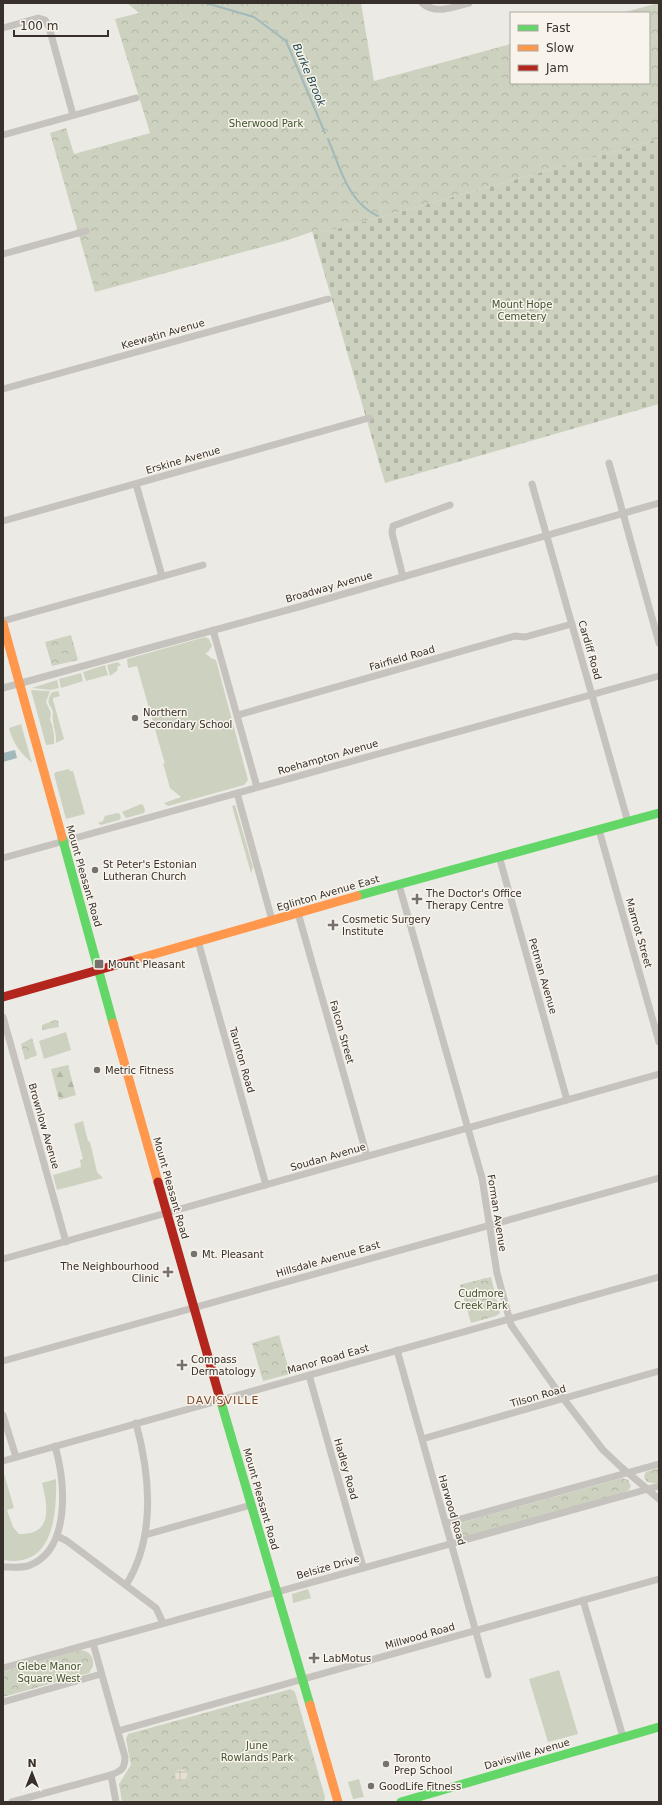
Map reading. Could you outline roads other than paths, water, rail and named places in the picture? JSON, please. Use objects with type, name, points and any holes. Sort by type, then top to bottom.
[{"type":"main road","name":"Mount Pleasant Road","points":[[3,624],[166,1212],[338,1802]]},
{"type":"main road","name":"Eglinton Avenue East","points":[[3,997],[298,912],[659,813]]},
{"type":"main road","name":"Davisville Avenue","points":[[401,1802],[659,1727]]},
{"type":"street","points":[[422,3],[430,9],[439,10],[468,3]]},
{"type":"street","points":[[3,28],[38,18],[44,20],[49,27],[73,115]]},
{"type":"street","points":[[3,135],[136,98]]},
{"type":"street","points":[[3,254],[86,230]]},
{"type":"street","name":"Keewatin Avenue","points":[[3,389],[328,299]]},
{"type":"street","name":"Erskine Avenue","points":[[3,521],[369,418]]},
{"type":"street","points":[[609,463],[659,643]]},
{"type":"street","points":[[136,484],[162,576]]},
{"type":"street","name":"Cardiff Road","points":[[532,484],[628,822]]},
{"type":"street","name":"Broadway Avenue","points":[[3,688],[659,504]]},
{"type":"street","points":[[403,577],[392,533],[393,526],[450,505]]},
{"type":"street","points":[[3,621],[202,565]]},
{"type":"street","name":"Fairfield Road","points":[[238,715],[516,636],[525,637],[572,624]]},
{"type":"street","points":[[213,630],[257,787]]},
{"type":"street","name":"Roehampton Avenue","points":[[3,858],[659,676]]},
{"type":"street","points":[[236,793],[272,920]]},
{"type":"street","name":"Marmot Street","points":[[599,830],[659,1042]]},
{"type":"street","name":"Petman Avenue","points":[[498,856],[567,1100]]},
{"type":"street","name":"Forman Avenue","points":[[398,885],[482,1178],[497,1273],[511,1325],[603,1450],[659,1499]]},
{"type":"street","name":"Falcon Street","points":[[298,912],[367,1156]]},
{"type":"street","name":"Taunton Road","points":[[198,941],[266,1185]]},
{"type":"street","name":"Brownlow Avenue","points":[[3,1016],[66,1242]]},
{"type":"street","name":"Soudan Avenue","points":[[3,1259],[659,1074]]},
{"type":"street","name":"Hillsdale Avenue East","points":[[3,1361],[659,1178]]},
{"type":"street","name":"Manor Road East","points":[[3,1461],[659,1277]]},
{"type":"street","name":"Harwood Road","points":[[397,1350],[488,1675]]},
{"type":"street","name":"Tilson Road","points":[[422,1439],[659,1371]]},
{"type":"street","name":"Hadley Road","points":[[309,1375],[364,1567]]},
{"type":"street","points":[[3,1415],[16,1457]]},
{"type":"street","points":[[126,1585],[138,1561],[145,1535],[148,1480],[144,1455],[136,1423]]},
{"type":"street","points":[[3,1567],[16,1568],[28,1566],[39,1559],[50,1548],[57,1536],[62,1516],[63,1497],[62,1479],[55,1446]]},
{"type":"street","points":[[446,1523],[659,1464]]},
{"type":"street","name":"Belsize Drive","points":[[3,1668],[659,1486]]},
{"type":"street","points":[[145,1535],[251,1505]]},
{"type":"street","points":[[57,1536],[67,1541],[156,1608],[163,1623]]},
{"type":"street","name":"Millwood Road","points":[[118,1731],[659,1580]]},
{"type":"street","points":[[583,1600],[623,1737]]},
{"type":"street","points":[[12,1802],[111,1774],[123,1769],[125,1763],[118,1731],[93,1643]]},
{"type":"street","points":[[3,1702],[101,1674]]},
{"type":"street","points":[[111,1774],[116,1802]]},
{"type":"water","points":[[15,750],[17,758],[3,762],[3,753]]},
{"type":"waterway","name":"Burke Brook","points":[[206,3],[254,17],[286,41],[325,133]]},
{"type":"waterway","name":"Burke Brook","points":[[328,139],[341,172],[352,193],[368,210],[378,216]]},
{"type":"place","name":"Northern Secondary School","points":[[135,718]]},
{"type":"place","name":"St Peter's Estonian Lutheran Church","points":[[95,870]]},
{"type":"place","name":"The Doctor's Office Therapy Centre","points":[[417,899]]},
{"type":"place","name":"Cosmetic Surgery Institute","points":[[333,925]]},
{"type":"place","name":"Mount Pleasant","points":[[99,964]]},
{"type":"place","name":"Metric Fitness","points":[[97,1070]]},
{"type":"place","name":"Mt. Pleasant","points":[[194,1254]]},
{"type":"place","name":"The Neighbourhood Clinic","points":[[168,1272]]},
{"type":"place","name":"Compass Dermatology","points":[[182,1365]]},
{"type":"place","name":"LabMotus","points":[[314,1658]]},
{"type":"place","name":"Toronto Prep School","points":[[386,1764]]},
{"type":"place","name":"GoodLife Fitness","points":[[371,1786]]},
{"type":"district","name":"DAVISVILLE","points":[[223,1400]]},
{"type":"park label","name":"Sherwood Park","points":[[266,123]]},
{"type":"park label","name":"Mount Hope Cemetery","points":[[522,310]]},
{"type":"park label","name":"Cudmore Creek Park","points":[[481,1298]]},
{"type":"park label","name":"Glebe Manor Square West","points":[[49,1672]]},
{"type":"park label","name":"June Rowlands Park","points":[[257,1750]]}]
